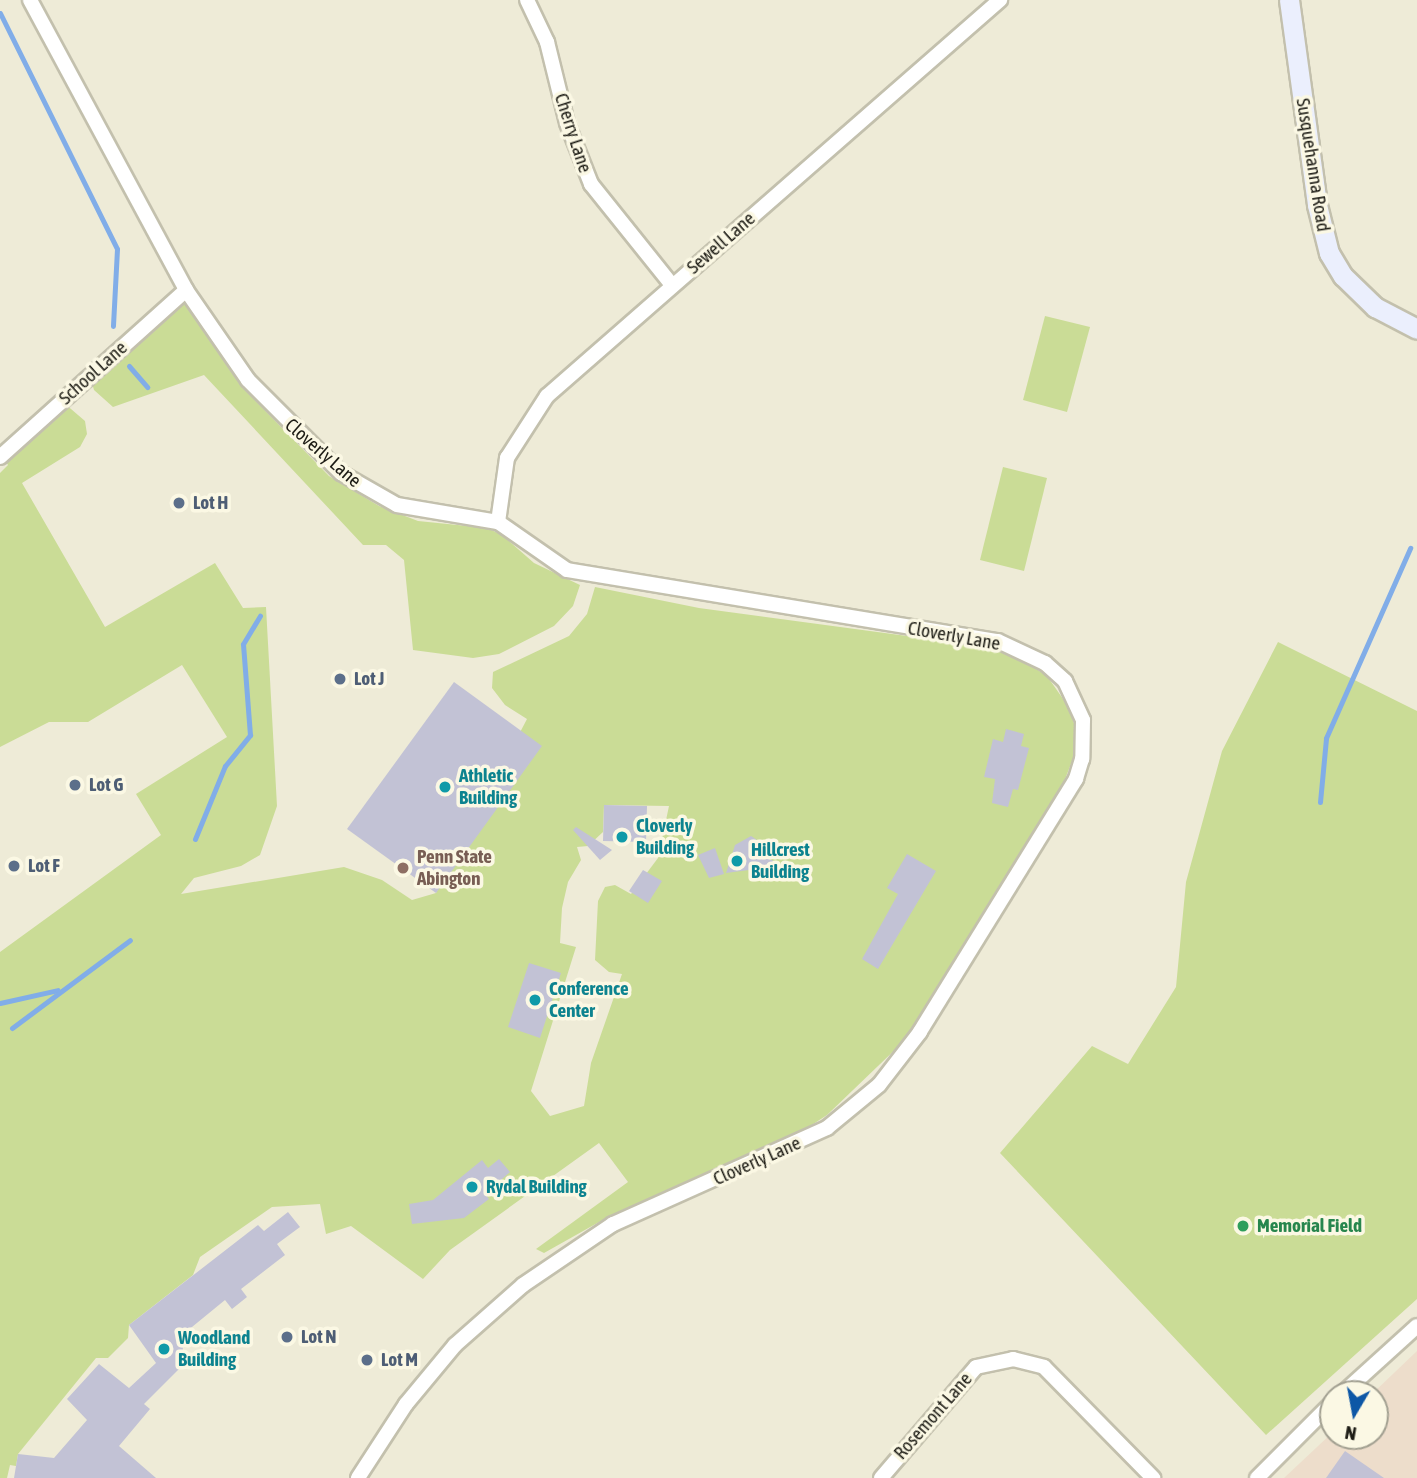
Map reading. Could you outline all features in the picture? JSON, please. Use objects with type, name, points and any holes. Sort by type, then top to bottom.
[{"type":"main road","name":"Susquehanna Road","points":[[1289,0],[1317,205],[1329,253],[1343,276],[1375,307],[1417,330]]},
{"type":"street","name":"Cloverly Lane","points":[[30,0],[186,290],[248,380],[341,473],[397,505],[498,522],[545,558],[579,573],[969,635],[1021,650],[1065,681],[1083,720],[1082,759],[1071,788],[920,1032],[879,1085],[827,1128],[613,1224],[523,1284],[455,1345],[406,1405],[358,1478]]},
{"type":"street","name":"Cherry Lane","points":[[527,0],[547,42],[567,123],[591,184],[671,285]]},
{"type":"street","name":"Sewell Lane","points":[[498,522],[507,458],[547,396],[1000,0]]},
{"type":"street","name":"School Lane","points":[[0,457],[186,290]]},
{"type":"street","points":[[1357,1380],[1417,1326]]},
{"type":"street","name":"Rosemont Lane","points":[[881,1478],[976,1367],[1013,1359],[1044,1367],[1153,1478]]},
{"type":"street","points":[[1257,1478],[1319,1416]]},
{"type":"shaded area","points":[[1417,1351],[1417,1478],[1284,1478],[1319,1445],[1319,1450],[1389,1450],[1389,1380],[1387,1380]]},
{"type":"green space","points":[[186,297],[243,388],[329,476],[379,506],[418,521],[487,528],[502,535],[534,563],[580,585],[573,606],[554,626],[499,654],[473,658],[413,650],[404,560],[386,545],[363,545],[204,375],[113,407],[94,390],[91,380]]},
{"type":"green space","points":[[1045,316],[1090,327],[1067,412],[1023,400]]},
{"type":"green space","points":[[64,403],[85,421],[87,434],[80,447],[22,483],[105,627],[215,563],[243,608],[266,607],[277,806],[260,855],[241,866],[194,878],[181,894],[344,867],[382,880],[412,900],[436,893],[527,719],[505,705],[492,688],[493,672],[569,636],[587,614],[595,587],[699,608],[974,645],[1016,656],[1047,676],[1068,706],[1076,729],[1074,756],[1064,782],[903,1042],[827,1115],[792,1138],[608,1217],[544,1253],[536,1249],[628,1182],[599,1143],[450,1250],[423,1279],[351,1226],[326,1234],[320,1204],[272,1207],[200,1257],[193,1275],[129,1325],[128,1338],[108,1358],[96,1358],[18,1454],[16,1466],[10,1465],[7,1478],[0,1478],[0,952],[161,835],[136,794],[227,737],[182,665],[88,722],[49,722],[0,747],[0,473],[8,465],[4,459]],"holes":[[[604,805],[669,806],[658,858],[631,894],[615,885],[605,887],[598,901],[595,960],[609,972],[622,974],[591,1063],[584,1106],[550,1116],[531,1091],[576,947],[560,943],[562,908],[568,882],[581,860],[577,847],[588,846],[603,832]]]},
{"type":"green space","points":[[1003,467],[1047,478],[1024,571],[980,560]]},
{"type":"green space","name":"Memorial Field","points":[[1278,642],[1417,711],[1417,1299],[1327,1380],[1319,1380],[1319,1387],[1266,1435],[1000,1153],[1092,1046],[1128,1064],[1176,987],[1186,882],[1222,751]]},
{"type":"building","name":"Athletic Building","points":[[454,682],[542,746],[436,893],[347,829]]},
{"type":"building","points":[[1006,729],[1024,734],[1021,746],[1029,748],[1018,790],[1013,789],[1008,807],[992,803],[995,779],[984,777],[993,739],[1003,742]]},
{"type":"building","name":"Cloverly Building","points":[[604,805],[647,806],[646,842],[603,841]]},
{"type":"building","points":[[576,827],[612,850],[600,860],[573,830]]},
{"type":"building","name":"Hillcrest Building","points":[[751,836],[763,844],[759,854],[789,868],[784,879],[752,865],[749,870],[726,873],[735,845]]},
{"type":"building","points":[[715,848],[724,874],[709,878],[698,855]]},
{"type":"building","points":[[907,854],[936,871],[878,969],[862,959],[898,894],[887,888]]},
{"type":"building","points":[[643,870],[662,881],[648,903],[629,891]]},
{"type":"building","name":"Conference Center","points":[[529,963],[561,973],[540,1038],[508,1027]]},
{"type":"building","name":"Rydal Building","points":[[499,1159],[510,1172],[485,1194],[489,1199],[464,1218],[412,1224],[409,1204],[433,1200],[482,1160],[488,1168]]},
{"type":"building","name":"Woodland Building","points":[[288,1212],[300,1227],[277,1244],[285,1255],[241,1289],[247,1297],[232,1309],[225,1300],[181,1336],[185,1363],[144,1404],[150,1409],[119,1446],[156,1478],[14,1478],[18,1454],[54,1458],[87,1420],[67,1399],[99,1364],[129,1388],[156,1363],[129,1325],[258,1225],[264,1231]]},
{"type":"building","points":[[1345,1451],[1384,1478],[1326,1478]]},
{"type":"waterway","points":[[0,13],[117,249],[113,326]]},
{"type":"waterway","points":[[129,366],[147,387]]},
{"type":"waterway","points":[[1320,802],[1326,738],[1410,548]]},
{"type":"waterway","points":[[195,839],[225,766],[250,735],[243,644],[260,616]]},
{"type":"waterway","points":[[12,1028],[130,940]]},
{"type":"waterway","points":[[0,1003],[58,990]]},
{"type":"place","name":"Lot H","points":[[179,503]]},
{"type":"place","name":"Lot J","points":[[340,679]]},
{"type":"place","name":"Lot G","points":[[75,785]]},
{"type":"place","name":"Athletic Building","points":[[445,787]]},
{"type":"place","name":"Cloverly Building","points":[[622,837]]},
{"type":"place","name":"Hillcrest Building","points":[[737,861]]},
{"type":"place","name":"Lot F","points":[[14,866]]},
{"type":"place","name":"Penn State Abington","points":[[403,868]]},
{"type":"place","name":"Conference Center","points":[[535,1000]]},
{"type":"place","name":"Rydal Building","points":[[472,1187]]},
{"type":"place","name":"Memorial Field","points":[[1243,1226]]},
{"type":"place","name":"Lot N","points":[[287,1337]]},
{"type":"place","name":"Woodland Building","points":[[164,1349]]},
{"type":"place","name":"Lot M","points":[[367,1360]]}]
